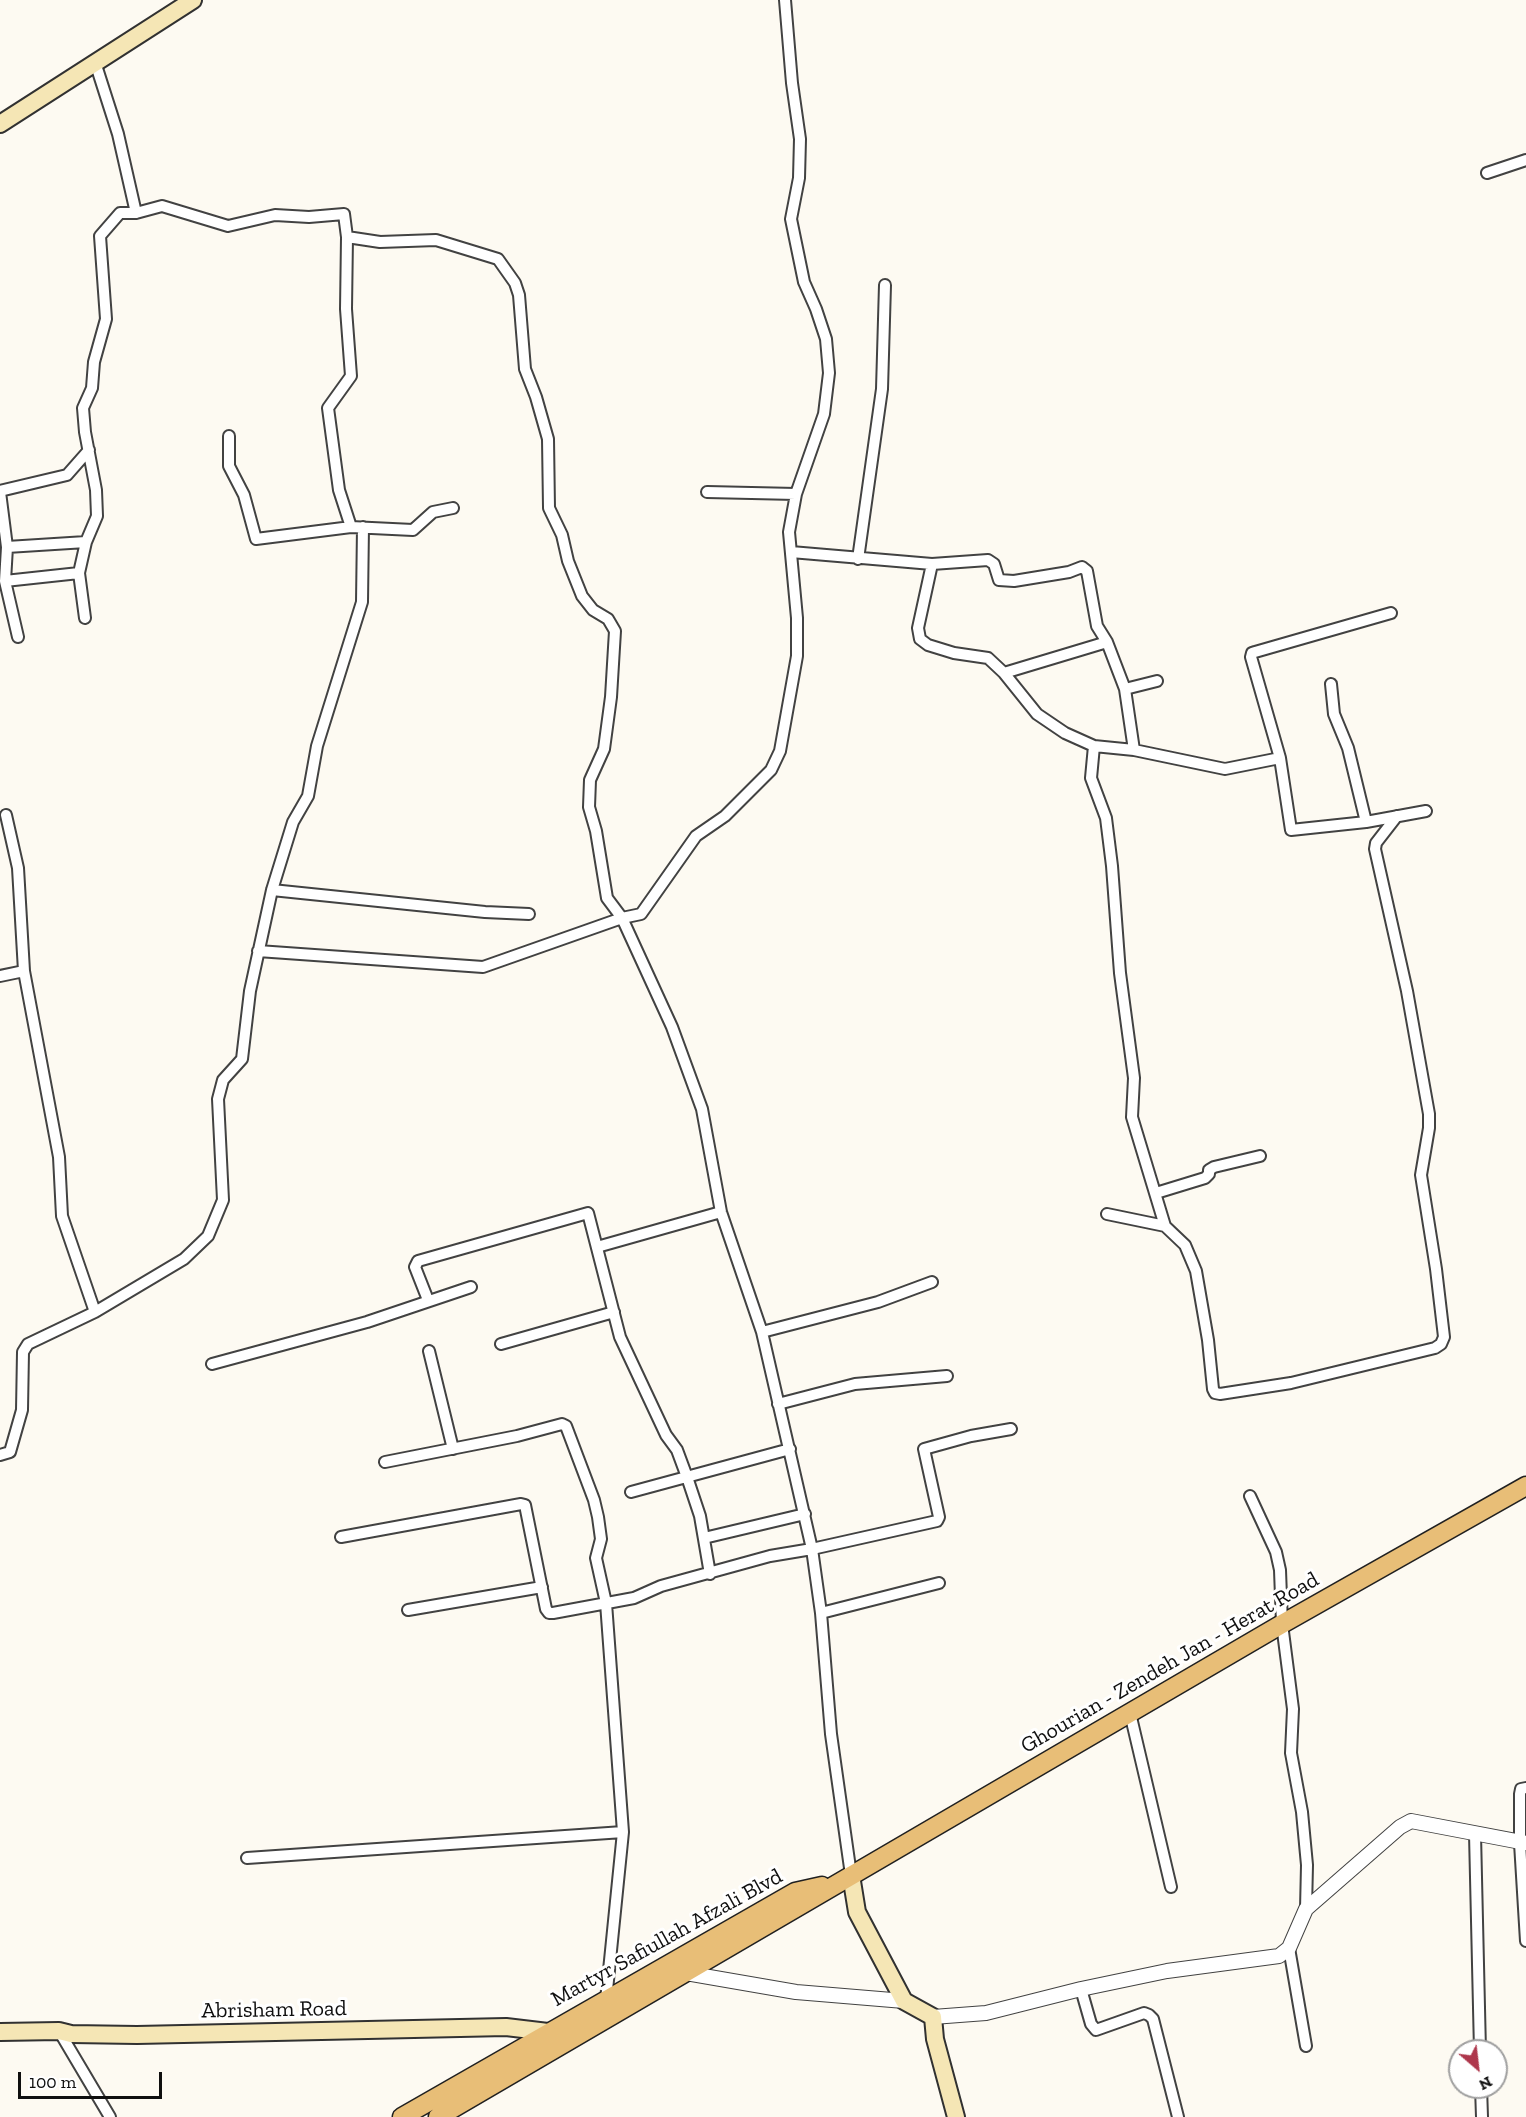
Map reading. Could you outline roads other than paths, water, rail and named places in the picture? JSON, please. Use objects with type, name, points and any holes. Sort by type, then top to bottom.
[{"type":"main road","points":[[0,124],[193,0]]},
{"type":"main road","name":"Ghourian - Zendeh Jan - Herat Road","points":[[845,1878],[1282,1624],[1526,1486]]},
{"type":"main road","points":[[845,1878],[857,1912],[904,2001],[933,2018],[935,2039],[956,2117]]},
{"type":"main road","name":"Martyr Safiullah Afzali Blvd","points":[[448,2114],[845,1878]]},
{"type":"main road","name":"Martyr Safiullah Afzali Blvd","points":[[402,2117],[795,1892],[845,1878]]},
{"type":"main road","name":"Abrisham Road","points":[[0,2032],[59,2031],[71,2034],[137,2035],[506,2027],[548,2032]]},
{"type":"street","points":[[258,951],[483,967],[622,918],[641,914],[696,836],[725,816],[771,770],[780,751],[797,656],[797,618],[789,532],[796,494],[824,414],[829,373],[826,339],[804,282],[791,219],[799,178],[800,139],[792,83],[785,0]]},
{"type":"street","points":[[95,62],[118,134],[136,213]]},
{"type":"street","points":[[1487,173],[1526,160]]},
{"type":"street","points":[[85,618],[79,573],[86,542],[97,516],[96,490],[83,408],[92,388],[94,362],[106,320],[100,236],[120,213],[136,213],[162,206],[228,226],[275,215],[309,217],[345,214],[346,309],[351,376],[328,408],[339,490],[351,527]]},
{"type":"street","points":[[347,237],[380,242],[436,240],[498,259],[515,283],[519,296],[525,369],[548,439],[549,508],[562,535],[568,561],[582,596],[593,610],[608,619],[615,631],[611,697],[604,749],[590,780],[589,807],[596,831],[607,897],[622,918],[672,1027],[702,1108],[721,1212],[762,1332],[812,1550],[821,1613],[845,1878]]},
{"type":"street","points":[[858,559],[882,388],[885,285]]},
{"type":"street","points":[[230,436],[229,466],[244,495],[256,539],[351,527],[413,530],[433,512],[453,508]]},
{"type":"street","points":[[18,637],[5,581],[7,547],[0,491],[67,476],[89,450]]},
{"type":"street","points":[[707,492],[796,494]]},
{"type":"street","points":[[0,1455],[10,1452],[22,1410],[22,1352],[28,1344],[95,1312],[184,1259],[208,1236],[223,1200],[218,1099],[223,1080],[242,1059],[250,991],[272,890],[293,822],[308,796],[317,746],[362,602],[363,527]]},
{"type":"street","points":[[7,547],[86,542]]},
{"type":"street","points":[[791,552],[932,564],[988,561],[994,564],[999,580],[1014,581],[1069,572],[1082,567],[1087,571],[1097,626],[1107,642],[1125,689],[1134,750]]},
{"type":"street","points":[[932,564],[918,628],[920,639],[928,645],[954,653],[988,658],[1004,673],[1037,714],[1065,733],[1094,746],[1134,750],[1226,769],[1280,758]]},
{"type":"street","points":[[5,581],[79,573]]},
{"type":"street","points":[[1391,613],[1252,653],[1280,758],[1291,830],[1366,822],[1426,811]]},
{"type":"street","points":[[1004,673],[1107,642]]},
{"type":"street","points":[[1125,689],[1157,681]]},
{"type":"street","points":[[1331,684],[1334,714],[1348,748],[1366,822]]},
{"type":"street","points":[[1094,746],[1090,778],[1106,818],[1110,847],[1119,973],[1134,1078],[1132,1117],[1165,1226],[1185,1245],[1196,1271],[1215,1393],[1291,1383],[1435,1348],[1441,1344],[1444,1337],[1421,1175],[1429,1128],[1429,1114],[1407,991],[1375,849],[1376,843],[1397,816]]},
{"type":"street","points":[[6,815],[18,868],[24,971],[59,1157],[62,1216],[95,1312]]},
{"type":"street","points":[[272,890],[485,912],[529,914]]},
{"type":"street","points":[[0,976],[24,971]]},
{"type":"street","points":[[1156,1193],[1205,1178],[1209,1170],[1214,1167],[1260,1156]]},
{"type":"street","points":[[428,1300],[415,1267],[418,1261],[585,1212],[590,1216],[620,1337],[687,1477],[700,1516],[710,1574]]},
{"type":"street","points":[[597,1247],[721,1212]]},
{"type":"street","points":[[1107,1214],[1165,1226]]},
{"type":"street","points":[[762,1332],[878,1302],[932,1282]]},
{"type":"street","points":[[212,1364],[367,1322],[471,1287]]},
{"type":"street","points":[[501,1344],[614,1312]]},
{"type":"street","points":[[429,1351],[453,1449]]},
{"type":"street","points":[[778,1404],[855,1384],[947,1377]]},
{"type":"street","points":[[385,1462],[517,1436],[564,1424],[594,1500],[601,1539],[596,1558],[606,1603],[623,1832],[606,2000]]},
{"type":"street","points":[[341,1537],[525,1505],[549,1613],[634,1598],[661,1586],[770,1556],[812,1550],[937,1521],[939,1517],[924,1449],[971,1436],[1011,1429]]},
{"type":"street","points":[[631,1492],[790,1449]]},
{"type":"street","points":[[933,2018],[986,2013],[1081,1989],[1167,1971],[1279,1956],[1289,1947],[1306,1909],[1307,1865],[1302,1812],[1291,1753],[1293,1709],[1282,1624],[1281,1570],[1276,1552],[1250,1496]]},
{"type":"street","points":[[704,1538],[805,1514]]},
{"type":"street","points":[[821,1613],[939,1582]]},
{"type":"street","points":[[408,1610],[542,1587]]},
{"type":"street","points":[[1131,1713],[1171,1887]]},
{"type":"street","points":[[1526,1788],[1521,1789],[1520,1794],[1526,1941]]},
{"type":"street","points":[[1306,1909],[1400,1827],[1411,1821],[1523,1843]]},
{"type":"street","points":[[247,1858],[623,1832]]},
{"type":"street","points":[[1475,1834],[1480,2039]]},
{"type":"street","points":[[1289,1947],[1306,2046]]},
{"type":"street","points":[[686,1973],[796,1992],[904,2001]]},
{"type":"street","points":[[1081,1989],[1091,2024],[1096,2030],[1144,2013],[1153,2019],[1178,2117]]},
{"type":"street","points":[[59,2031],[110,2117]]},
{"type":"street","points":[[1481,2099],[1482,2117]]}]
